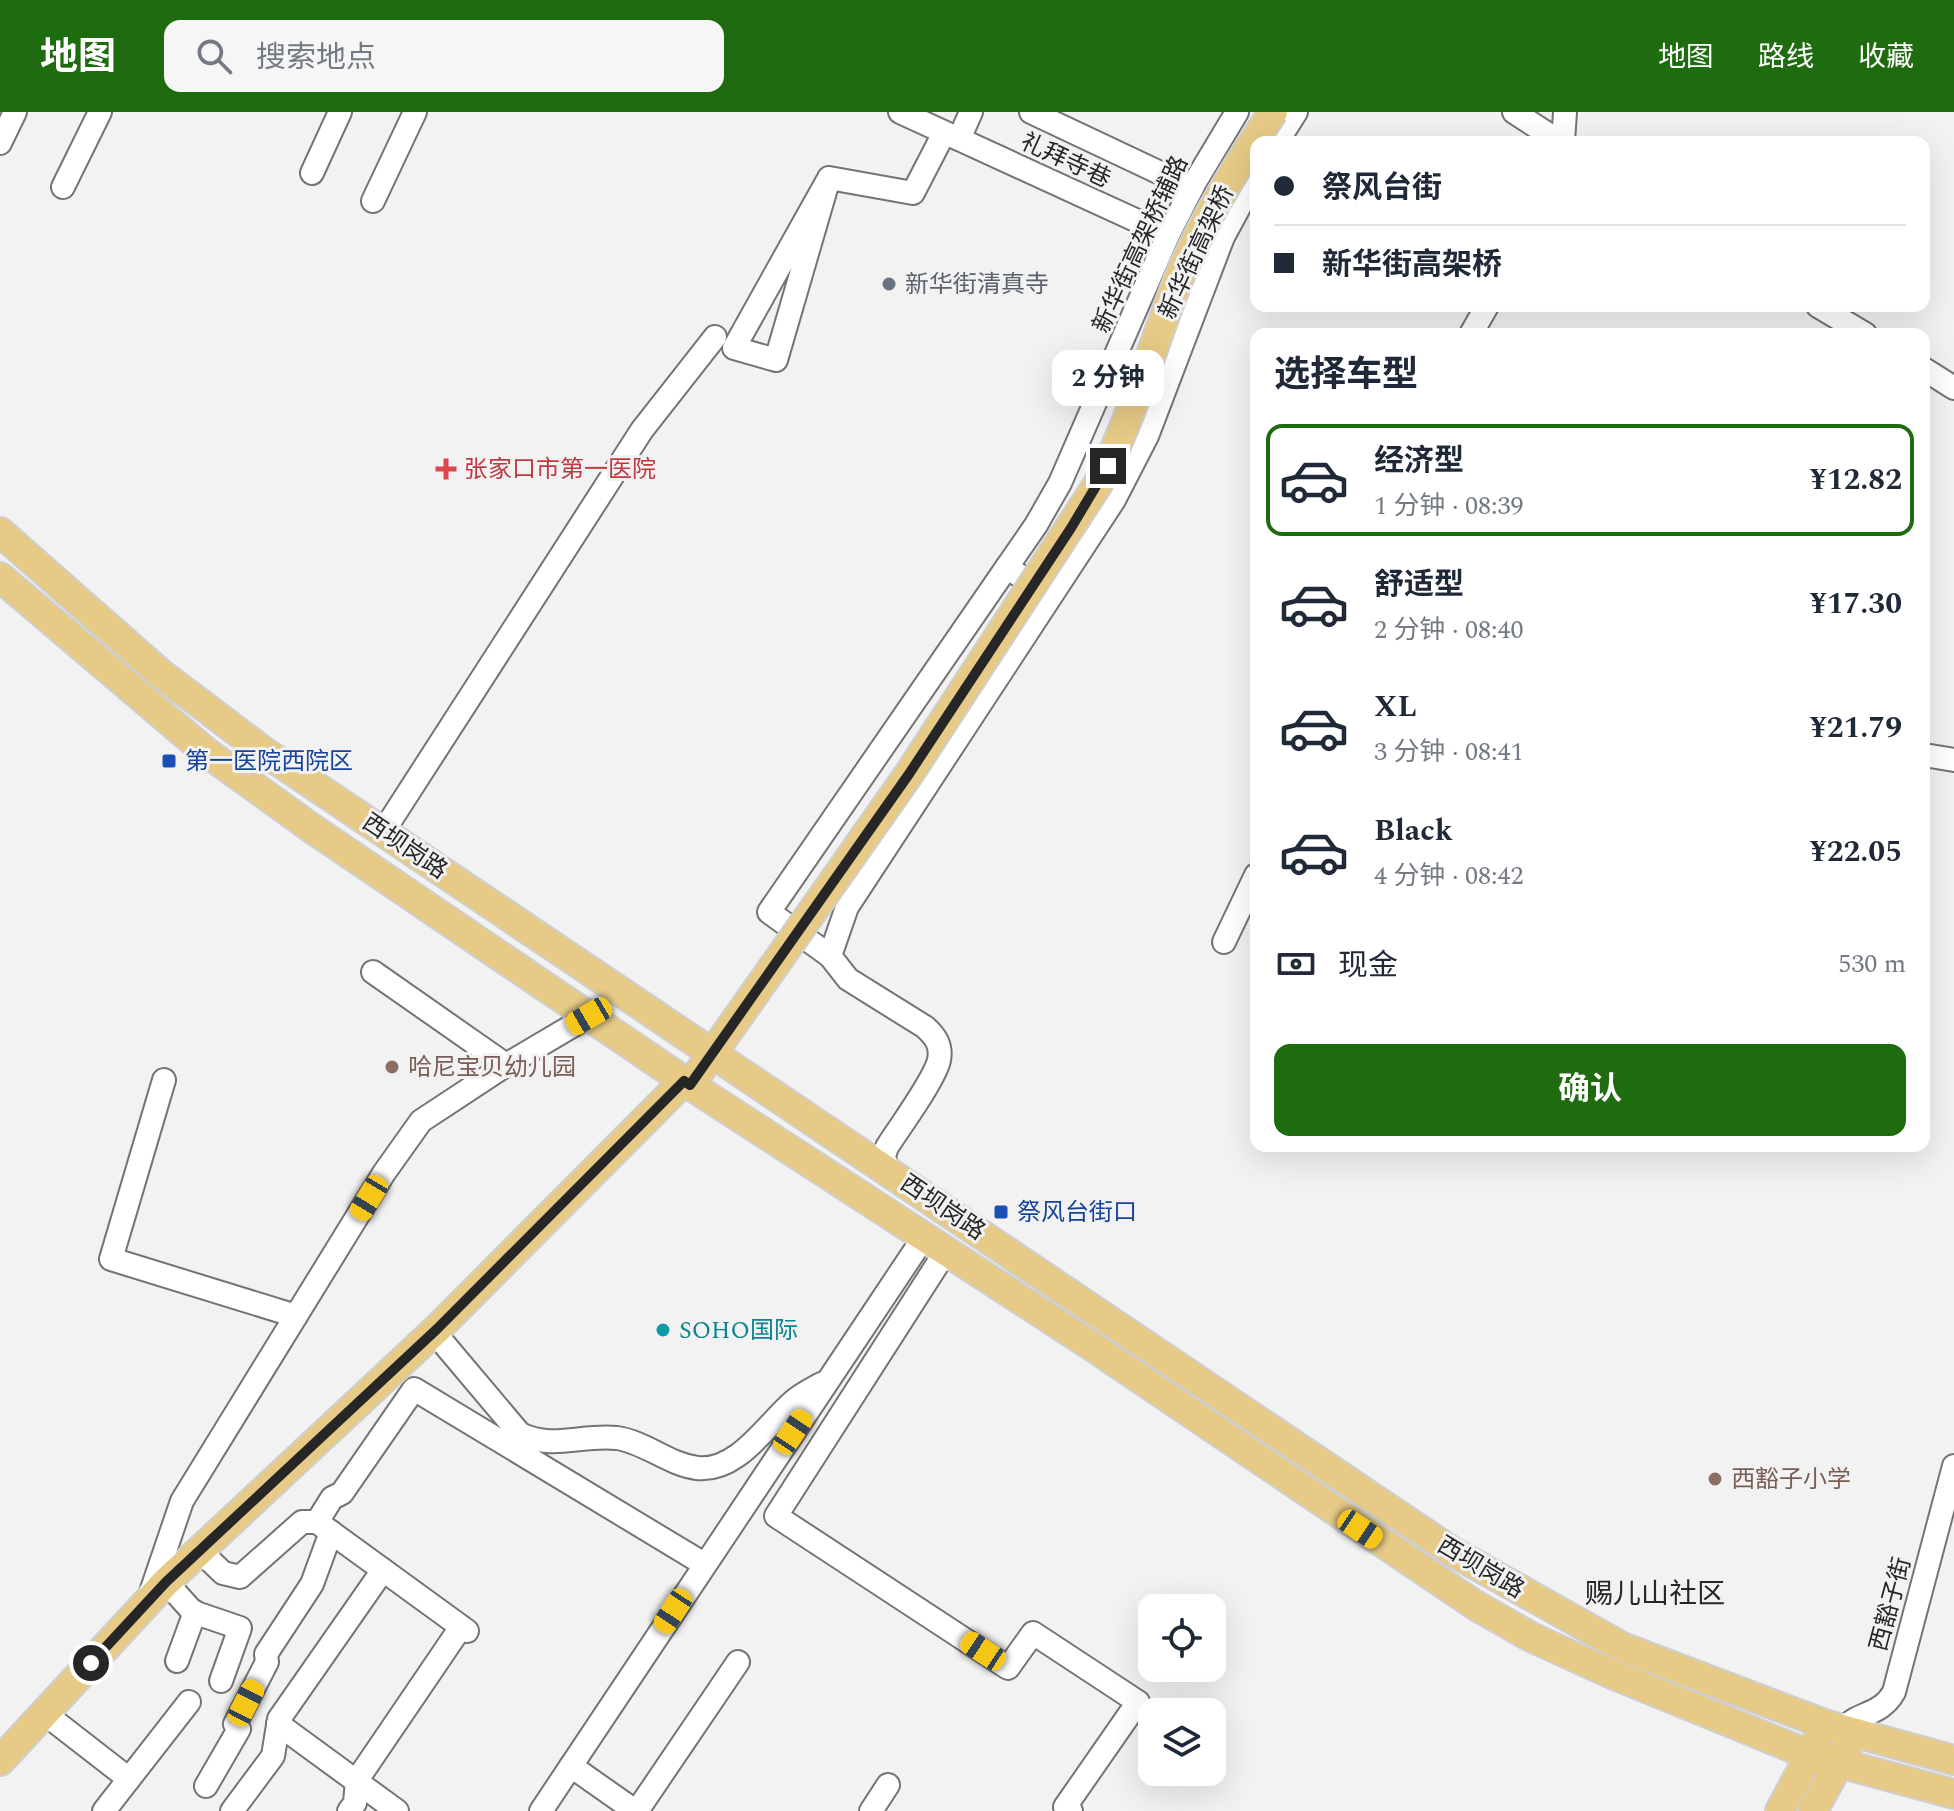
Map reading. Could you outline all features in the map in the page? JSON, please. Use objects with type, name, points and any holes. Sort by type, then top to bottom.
[{"type":"main road","name":"新华街高架桥","points":[[769,962],[1087,480],[1109,436],[1190,222],[1212,177],[1256,112]]},
{"type":"main road","name":"新华街高架桥","points":[[1257,136],[1273,112]]},
{"type":"main road","name":"新华街高架桥","points":[[769,962],[909,774],[1098,484],[1117,447],[1179,278],[1224,186],[1250,147]]},
{"type":"main road","name":"西坝岗路","points":[[0,532],[160,673],[263,751],[1453,1552],[1622,1647],[1841,1730],[1954,1760]]},
{"type":"main road","name":"西坝岗路","points":[[0,577],[206,752],[310,827],[684,1081],[1089,1344],[1475,1605],[1531,1637],[1612,1674],[1810,1755],[1954,1794]]},
{"type":"main road","points":[[0,1761],[199,1550],[434,1332],[684,1081],[769,962]]},
{"type":"main road","points":[[1780,1811],[1810,1755],[1841,1730]]},
{"type":"main road","points":[[1813,1811],[1838,1763],[1841,1730]]},
{"type":"street","points":[[0,143],[15,112]]},
{"type":"street","points":[[63,187],[100,112]]},
{"type":"street","points":[[312,173],[340,112]]},
{"type":"street","points":[[373,201],[415,112]]},
{"type":"street","name":"礼拜寺巷","points":[[900,112],[1168,235]]},
{"type":"street","points":[[829,178],[913,193],[971,112]]},
{"type":"street","points":[[1031,112],[1192,188]]},
{"type":"street","name":"新华街高架桥辅路","points":[[830,956],[769,912],[1036,525],[1060,483],[1168,235],[1237,112]]},
{"type":"street","points":[[1281,136],[1296,112]]},
{"type":"street","points":[[1514,112],[1552,136]]},
{"type":"street","points":[[1562,136],[1565,112]]},
{"type":"street","points":[[829,178],[776,360],[734,348],[755,309],[829,178]]},
{"type":"street","points":[[887,1170],[884,1156],[887,1147],[934,1072],[940,1058],[939,1046],[936,1037],[925,1027],[848,979],[830,956],[847,907],[1114,500],[1147,436],[1223,237],[1250,187]]},
{"type":"street","points":[[1828,312],[1855,328]]},
{"type":"street","points":[[383,832],[642,430],[715,337]]},
{"type":"street","points":[[1930,373],[1954,388]]},
{"type":"street","points":[[1007,567],[1049,597]]},
{"type":"street","points":[[1930,756],[1954,760]]},
{"type":"street","points":[[1224,942],[1250,888]]},
{"type":"street","points":[[373,972],[506,1065]]},
{"type":"street","points":[[221,1681],[240,1628],[195,1612],[158,1591],[182,1501],[384,1173],[421,1121],[506,1065],[589,1016]]},
{"type":"street","points":[[164,1080],[111,1259],[296,1316]]},
{"type":"street","points":[[541,1811],[828,1379],[935,1244]]},
{"type":"street","points":[[935,1244],[776,1516],[1008,1668],[1033,1633],[1138,1702],[1065,1807],[1071,1811]]},
{"type":"street","points":[[434,1332],[520,1434],[534,1441],[549,1443],[595,1437],[620,1438],[673,1461],[700,1468],[725,1462],[759,1439],[795,1400],[828,1379]]},
{"type":"street","points":[[206,1786],[239,1729],[235,1724],[267,1662],[266,1654],[312,1584],[332,1498],[342,1493],[414,1389],[704,1564]]},
{"type":"street","name":"西豁子街","points":[[1841,1730],[1887,1705],[1894,1692],[1954,1466]]},
{"type":"street","points":[[199,1550],[223,1573],[240,1577],[302,1522],[324,1527],[464,1629],[357,1780],[355,1803],[349,1811]]},
{"type":"street","points":[[232,1811],[273,1756],[278,1724],[383,1570]]},
{"type":"street","points":[[177,1661],[195,1612]]},
{"type":"street","points":[[571,1766],[636,1811],[738,1662]]},
{"type":"street","points":[[104,1811],[189,1702]]},
{"type":"street","points":[[44,1713],[129,1779]]},
{"type":"street","points":[[278,1724],[397,1811]]},
{"type":"street","points":[[871,1811],[888,1785]]},
{"type":"place","name":"新华街清真寺","points":[[889,284]]},
{"type":"place","name":"张家口市第一医院","points":[[446,469]]},
{"type":"place","name":"第一医院西院区","points":[[169,761]]},
{"type":"place","name":"哈尼宝贝幼儿园","points":[[392,1067]]},
{"type":"place","name":"祭风台街口","points":[[1001,1212]]},
{"type":"place","name":"SOHO国际","points":[[663,1330]]},
{"type":"place","name":"西豁子小学","points":[[1715,1479]]},
{"type":"district","name":"赐儿山社区","points":[[1655,1593]]},
{"type":"route","points":[[91,1663],[166,1582],[437,1329],[684,1081],[690,1085],[909,774],[1071,528],[1108,466]]}]
